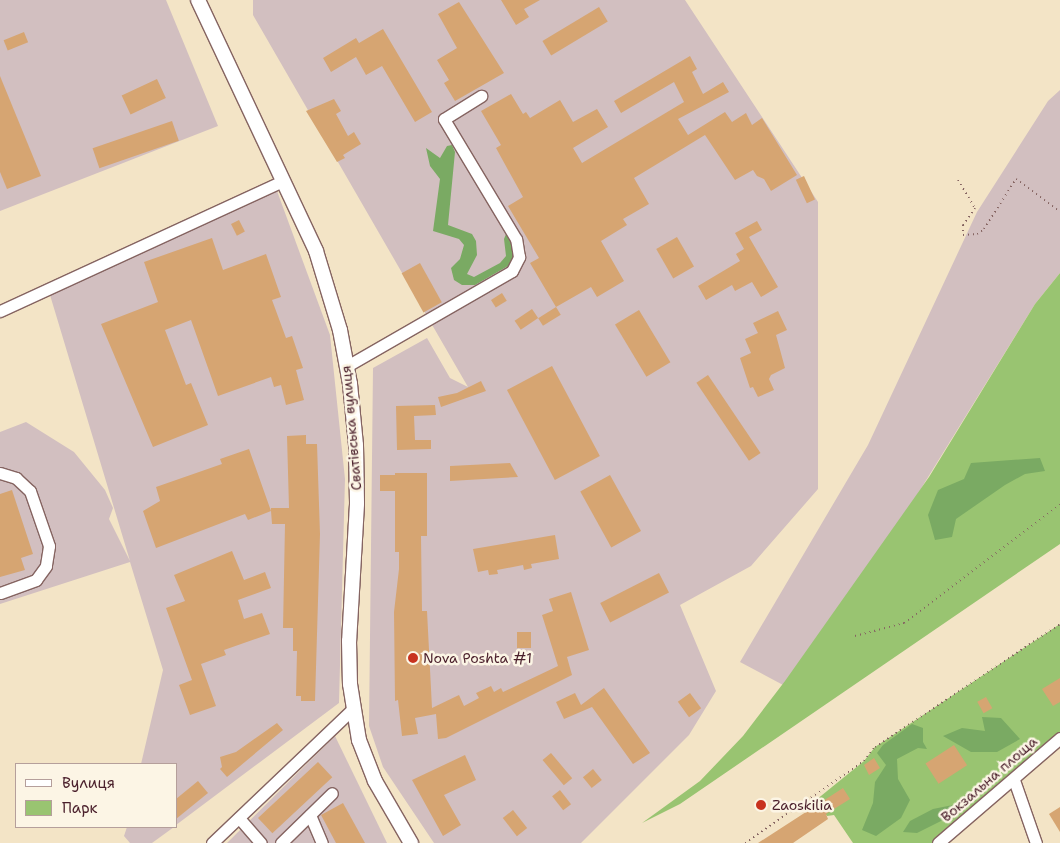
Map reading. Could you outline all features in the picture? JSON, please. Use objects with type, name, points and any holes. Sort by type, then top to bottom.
[{"type":"main road","name":"Сватівська вулиця","points":[[198,0],[205,6],[316,251],[340,330],[347,366],[356,446],[357,504],[349,641],[354,708],[359,740],[375,781],[411,843]]},
{"type":"street","points":[[347,366],[512,271],[519,257],[516,239],[444,119],[481,96]]},
{"type":"street","points":[[0,310],[283,181]]},
{"type":"street","points":[[0,473],[16,478],[30,492],[49,546],[46,566],[36,580],[0,594]]},
{"type":"street","points":[[212,843],[354,708]]},
{"type":"street","name":"Вокзальна площа","points":[[938,843],[982,802],[1014,780],[1060,738]]},
{"type":"street","points":[[1014,780],[1036,843]]},
{"type":"street","points":[[282,843],[332,793]]},
{"type":"street","points":[[310,815],[322,843]]},
{"type":"street","points":[[239,818],[261,843]]},
{"type":"path","points":[[958,180],[975,208],[963,225],[964,236],[976,234],[984,229],[1016,179],[1060,212]]},
{"type":"path","points":[[855,636],[904,623],[1060,504]]},
{"type":"path","points":[[745,843],[864,761],[875,747],[1060,624]]},
{"type":"shaded area","points":[[0,0],[166,0],[218,126],[0,211]]},
{"type":"shaded area","points":[[253,0],[685,0],[818,202],[818,489],[751,566],[680,605],[716,691],[689,735],[581,843],[434,843],[383,767],[369,726],[373,368],[427,338],[450,378],[468,387],[253,15]]},
{"type":"shaded area","points":[[1060,90],[1060,273],[1035,304],[925,482],[800,694],[740,662],[868,445],[977,212],[1048,101]]},
{"type":"shaded area","points":[[277,191],[330,335],[345,479],[339,703],[178,824],[178,763],[141,763],[163,670],[130,562],[0,604],[0,432],[26,422],[74,452],[105,490],[113,508],[109,519],[130,561],[50,295]]},
{"type":"shaded area","points":[[335,736],[387,843],[227,843]]},
{"type":"shaded area","points":[[127,828],[173,828],[152,843],[130,843],[124,836]]},
{"type":"green space","points":[[452,145],[455,152],[448,225],[472,234],[476,241],[477,255],[467,274],[474,277],[500,263],[506,256],[504,239],[508,229],[515,256],[508,266],[475,285],[462,285],[454,280],[451,268],[460,259],[464,245],[459,239],[433,231],[440,179],[430,166],[426,148],[440,158],[447,146]]},
{"type":"green space","points":[[1060,273],[1060,544],[680,804],[642,823],[700,781],[743,736],[785,681],[929,477],[1035,304]]},
{"type":"green space","points":[[1040,458],[1045,471],[1025,474],[1005,485],[956,519],[952,537],[935,540],[928,515],[938,490],[964,479],[971,463]]},
{"type":"green space","points":[[1060,624],[1060,737],[938,843],[853,843],[834,815],[827,816],[816,800],[864,761],[875,747]]},
{"type":"green space","points":[[982,717],[1001,718],[1020,739],[997,752],[971,752],[943,736],[962,728],[985,731]]},
{"type":"green space","points":[[912,724],[923,728],[923,742],[927,749],[918,748],[897,759],[898,779],[910,800],[901,818],[876,836],[862,830],[873,803],[875,782],[886,765],[877,753],[883,745]]},
{"type":"green space","points":[[953,805],[953,815],[917,833],[903,832],[910,821],[933,809]]},
{"type":"building","points":[[501,0],[540,0],[524,9],[529,17],[516,25]]},
{"type":"building","points":[[459,2],[504,73],[455,101],[444,83],[449,80],[437,60],[457,48],[438,14]]},
{"type":"building","points":[[599,7],[608,22],[551,56],[542,41]]},
{"type":"building","points":[[383,29],[432,112],[415,122],[382,66],[366,75],[356,57],[331,72],[323,58],[356,38],[359,43]]},
{"type":"building","points":[[24,32],[28,42],[8,50],[4,40]]},
{"type":"building","points":[[690,56],[697,69],[692,72],[703,94],[723,82],[729,92],[678,119],[688,135],[725,112],[732,122],[746,113],[752,125],[762,118],[797,175],[771,191],[764,179],[757,176],[753,170],[735,180],[705,135],[634,178],[649,204],[623,219],[627,225],[601,241],[624,281],[597,297],[591,287],[556,307],[530,263],[539,258],[508,206],[523,197],[496,148],[501,145],[481,111],[511,94],[523,114],[526,112],[530,118],[560,100],[573,122],[597,109],[608,127],[573,148],[582,163],[684,102],[674,82],[621,113],[614,101]]},
{"type":"building","points":[[0,76],[41,176],[7,189],[0,172]]},
{"type":"building","points":[[157,79],[166,98],[131,115],[122,95]]},
{"type":"building","points":[[334,99],[341,111],[336,114],[348,136],[354,132],[361,144],[343,155],[345,158],[337,162],[306,111]]},
{"type":"building","points":[[172,121],[179,141],[99,168],[93,148]]},
{"type":"building","points":[[804,176],[815,200],[807,203],[796,180]]},
{"type":"building","points":[[239,220],[245,232],[237,236],[231,224]]},
{"type":"building","points":[[757,221],[762,230],[749,237],[778,287],[761,297],[752,282],[735,291],[732,285],[706,300],[698,286],[740,261],[736,254],[744,249],[735,233]]},
{"type":"building","points":[[677,237],[694,266],[673,278],[656,249]]},
{"type":"building","points":[[212,238],[223,270],[266,254],[281,297],[272,300],[286,338],[292,336],[303,368],[296,370],[304,400],[286,405],[281,385],[274,387],[271,377],[218,396],[191,320],[165,330],[186,385],[191,383],[208,425],[153,447],[101,324],[158,302],[144,262]]},
{"type":"building","points":[[420,263],[442,302],[423,313],[402,273]]},
{"type":"building","points":[[502,293],[507,301],[496,308],[491,300]]},
{"type":"building","points":[[556,307],[561,315],[543,326],[538,318]]},
{"type":"building","points":[[532,309],[538,318],[521,330],[515,321]]},
{"type":"building","points":[[639,310],[670,362],[646,377],[615,324]]},
{"type":"building","points":[[778,311],[787,330],[776,335],[785,368],[771,375],[769,379],[774,390],[758,397],[753,387],[750,388],[740,358],[751,353],[745,339],[758,333],[753,323]]},
{"type":"building","points":[[552,366],[600,456],[555,480],[507,390]]},
{"type":"building","points":[[708,375],[761,453],[749,461],[696,383]]},
{"type":"building","points":[[481,381],[486,391],[441,407],[438,397],[457,393]]},
{"type":"building","points":[[435,405],[436,415],[414,416],[415,440],[431,440],[431,449],[397,450],[396,406]]},
{"type":"building","points":[[306,435],[306,444],[317,444],[320,534],[315,701],[301,701],[301,696],[296,696],[297,651],[293,651],[293,628],[283,628],[285,524],[272,524],[271,508],[289,508],[287,436]]},
{"type":"building","points":[[249,449],[271,511],[248,520],[245,514],[156,548],[143,511],[160,501],[156,487],[222,464],[220,459]]},
{"type":"building","points":[[510,463],[518,477],[450,481],[450,466]]},
{"type":"building","points":[[395,473],[427,473],[427,536],[421,536],[422,611],[427,611],[432,708],[459,695],[464,706],[479,698],[476,693],[491,686],[494,692],[501,688],[503,692],[558,666],[542,615],[553,611],[549,599],[571,592],[589,650],[567,657],[572,675],[446,738],[438,739],[436,714],[415,718],[418,734],[402,736],[398,700],[395,701],[394,612],[399,552],[395,552],[395,491],[380,491],[380,475],[395,475]]},
{"type":"building","points":[[610,475],[641,531],[611,547],[580,491]]},
{"type":"building","points":[[12,490],[33,554],[21,558],[25,570],[0,577],[0,494]]},
{"type":"building","points":[[555,535],[559,559],[531,564],[532,568],[524,570],[523,565],[497,570],[498,574],[489,575],[488,570],[478,572],[473,549]]},
{"type":"building","points":[[232,551],[244,580],[265,572],[271,588],[238,600],[244,619],[262,613],[270,634],[224,650],[226,655],[201,664],[216,706],[190,715],[179,685],[192,680],[166,608],[185,601],[174,575]]},
{"type":"building","points":[[659,573],[669,593],[610,623],[600,603]]},
{"type":"building","points":[[517,632],[531,632],[531,648],[517,648]]},
{"type":"building","points":[[1060,678],[1060,702],[1053,706],[1042,689]]},
{"type":"building","points":[[604,688],[650,753],[633,764],[592,707],[564,719],[556,702],[575,693],[581,705]]},
{"type":"building","points":[[690,693],[701,708],[689,717],[678,702]]},
{"type":"building","points":[[986,697],[992,708],[984,713],[977,702]]},
{"type":"building","points":[[277,723],[283,730],[227,777],[220,769],[222,767],[220,757],[236,752]]},
{"type":"building","points":[[954,745],[967,765],[939,784],[925,764]]},
{"type":"building","points":[[551,753],[572,778],[564,785],[543,760]]},
{"type":"building","points":[[465,755],[476,780],[444,795],[461,825],[443,836],[412,780]]},
{"type":"building","points":[[874,758],[880,768],[869,775],[864,765]]},
{"type":"building","points":[[318,762],[332,777],[272,833],[258,818]]},
{"type":"building","points":[[593,769],[602,780],[592,788],[583,777]]},
{"type":"building","points":[[198,781],[208,793],[178,817],[178,797]]},
{"type":"building","points":[[843,788],[850,799],[826,814],[828,819],[793,843],[758,843]]},
{"type":"building","points":[[560,790],[571,804],[563,810],[552,796]]},
{"type":"building","points":[[343,803],[365,843],[336,843],[321,815]]},
{"type":"building","points":[[1060,807],[1060,832],[1049,814]]},
{"type":"building","points":[[513,810],[527,828],[517,836],[503,818]]},
{"type":"place","name":"Nova Poshta #1","points":[[413,658]]},
{"type":"place","name":"Zaoskilia","points":[[761,805]]}]
